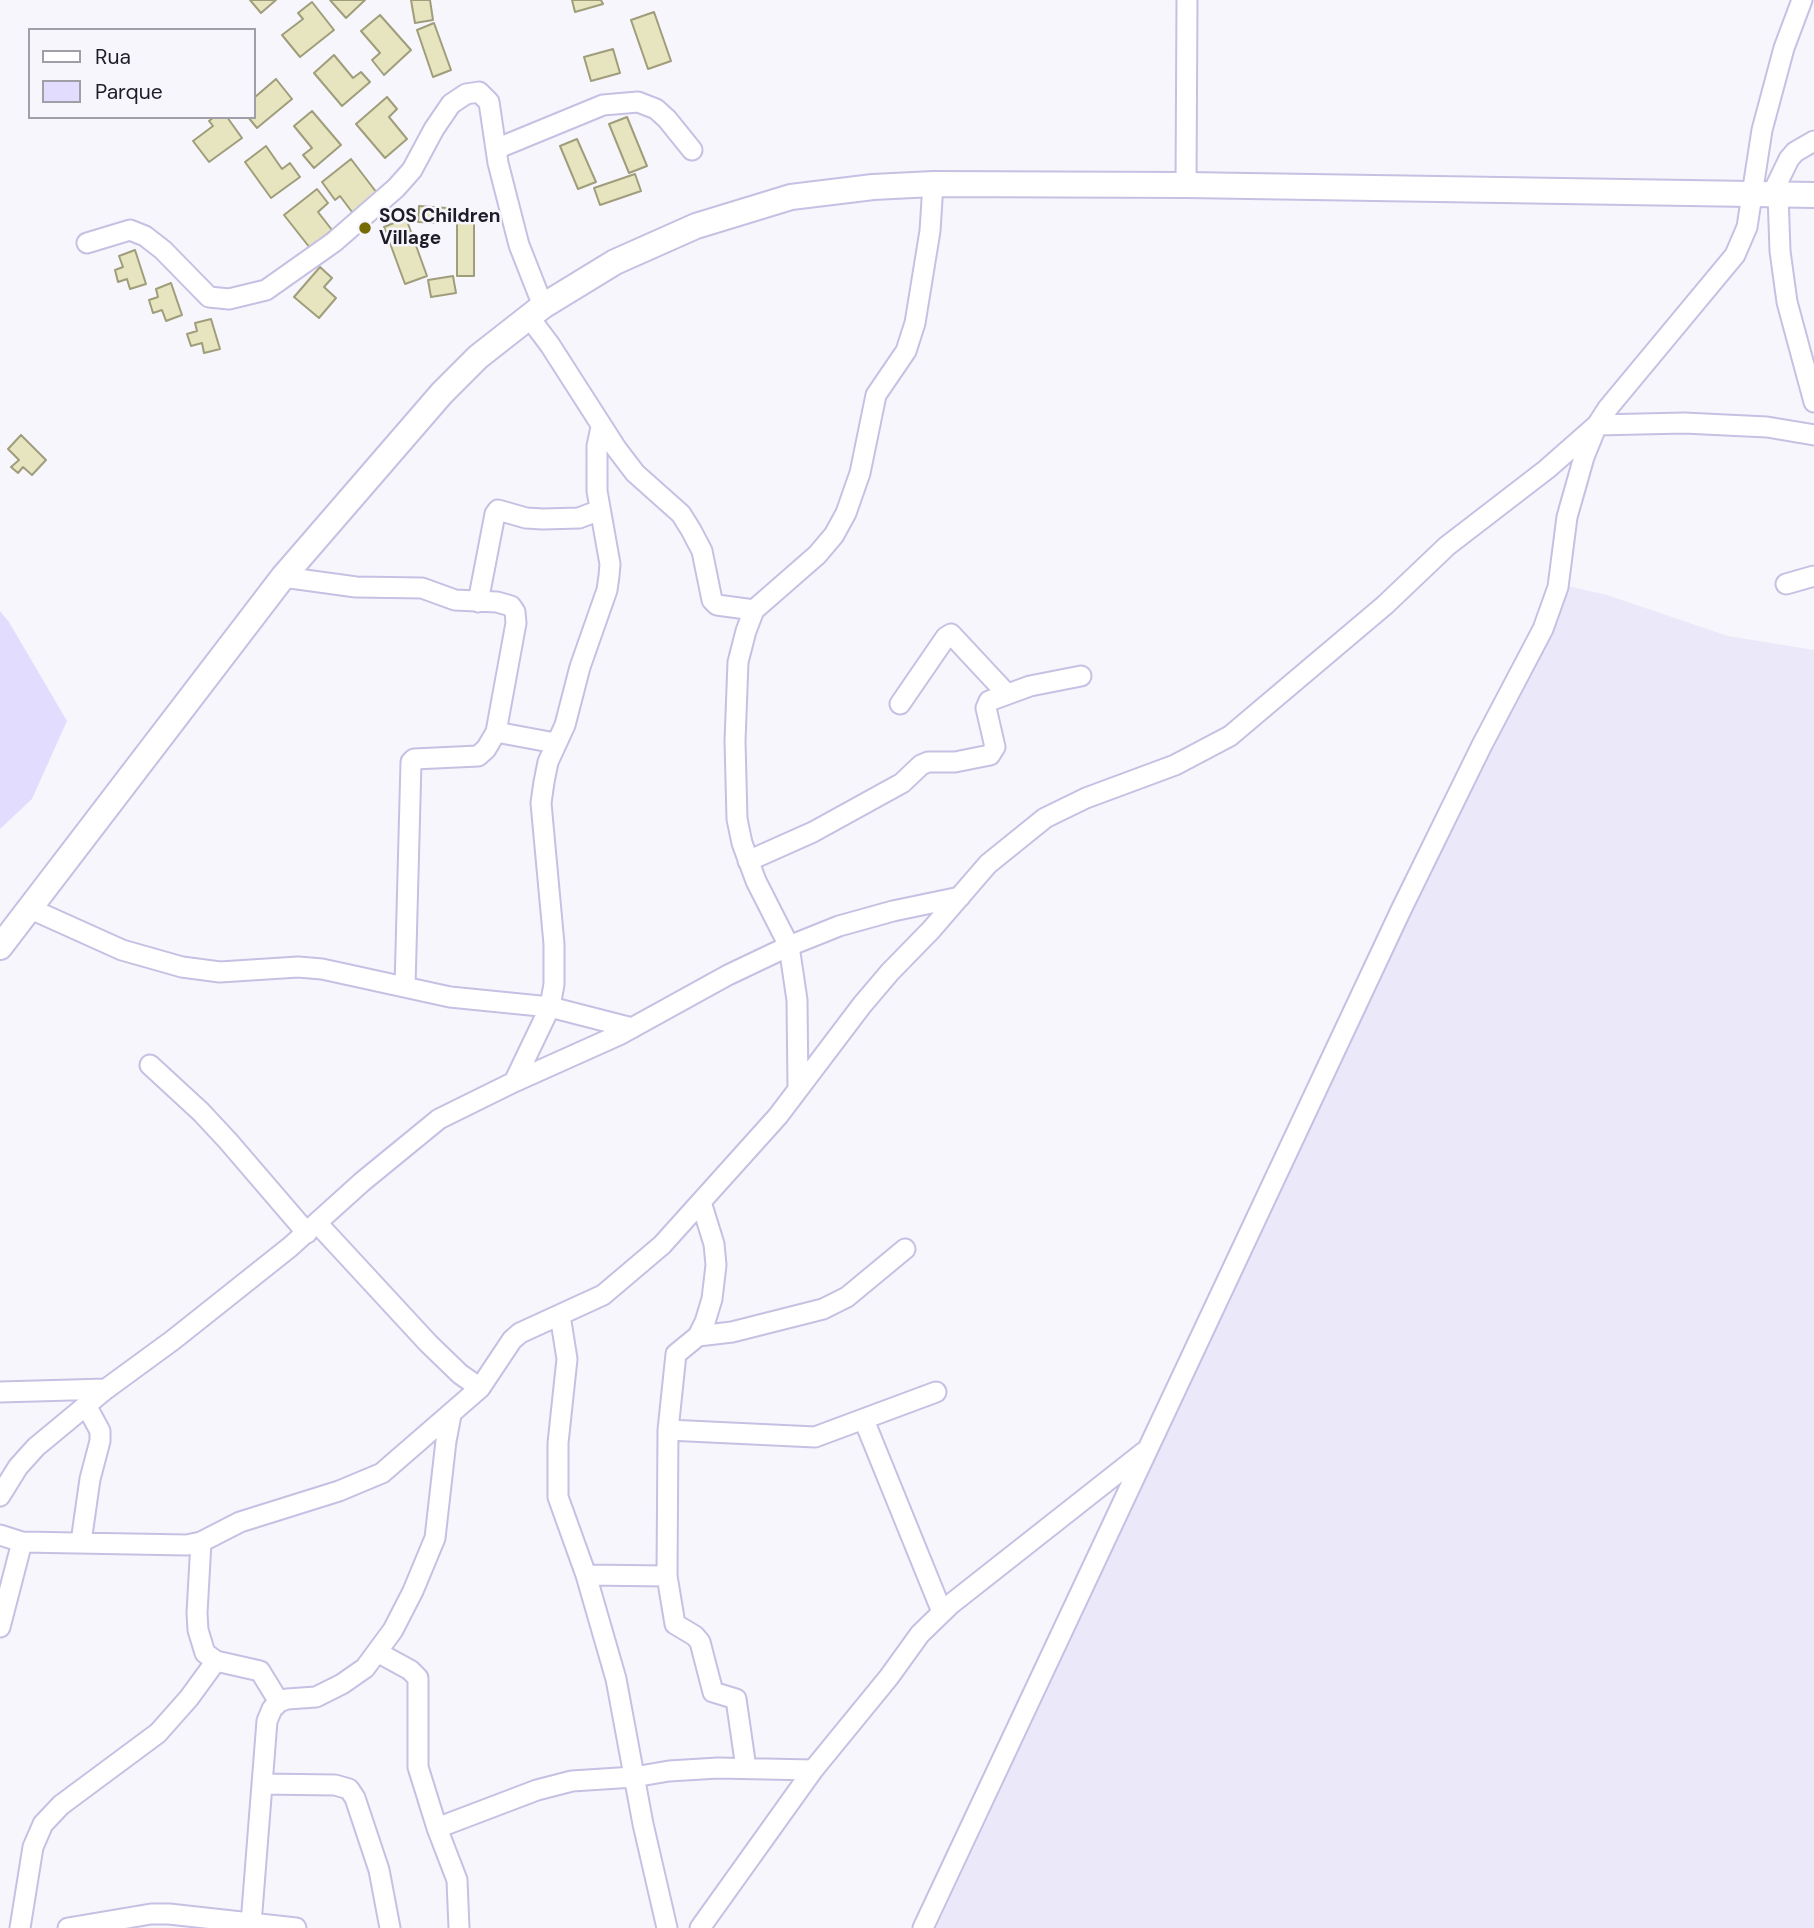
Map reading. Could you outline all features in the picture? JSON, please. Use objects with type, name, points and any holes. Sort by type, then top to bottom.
[{"type":"main road","points":[[0,947],[283,577],[442,393],[478,357],[536,312],[615,262],[695,226],[791,197],[873,187],[933,184],[1186,185],[1814,195]]},
{"type":"street","points":[[1186,185],[1187,0]]},
{"type":"street","points":[[1802,0],[1783,48],[1762,130],[1768,194],[1786,292],[1795,337],[1814,402]]},
{"type":"street","points":[[87,243],[131,230],[145,236],[163,250],[209,297],[229,299],[266,290],[334,242],[396,188],[412,170],[451,104],[466,94],[479,92],[489,102],[496,149],[519,245],[536,312],[550,345],[601,427],[635,473],[681,514],[702,551],[712,600],[717,605],[754,611]]},
{"type":"street","points":[[496,149],[603,105],[638,102],[656,109],[692,150]]},
{"type":"street","points":[[923,1928],[1401,910],[1482,745],[1543,629],[1558,587],[1567,517],[1584,457],[1597,425],[1608,408],[1735,255],[1747,226],[1789,159],[1795,152],[1814,141]]},
{"type":"street","points":[[798,1089],[797,1000],[789,946],[748,860],[737,819],[735,700],[738,662],[754,611],[817,555],[834,536],[846,513],[860,473],[872,408],[877,395],[906,351],[915,323],[930,231],[933,184]]},
{"type":"street","points":[[0,1535],[22,1542],[187,1545],[201,1542],[240,1522],[382,1473],[480,1388],[512,1340],[520,1333],[603,1295],[662,1245],[752,1147],[862,1005],[988,864],[1045,818],[1086,799],[1175,765],[1230,736],[1385,605],[1447,546],[1547,469],[1597,425],[1684,423],[1767,427],[1814,435]]},
{"type":"street","points":[[514,1082],[550,1007],[554,984],[554,944],[541,803],[548,762],[555,743],[561,736],[580,667],[607,590],[610,564],[600,510],[596,468],[601,427]]},
{"type":"street","points":[[478,602],[498,510],[526,518],[543,519],[579,518],[600,510]]},
{"type":"street","points":[[1786,584],[1814,576]]},
{"type":"street","points":[[283,577],[356,587],[422,588],[455,600],[497,602],[511,606],[515,612],[516,623],[496,732],[486,749],[478,756],[420,759],[411,762],[405,987]]},
{"type":"street","points":[[900,704],[946,637],[951,634],[1007,694]]},
{"type":"street","points":[[748,860],[813,832],[886,792],[902,783],[921,765],[990,755],[995,747],[986,708],[989,701],[1030,686],[1081,676]]},
{"type":"street","points":[[496,732],[555,743]]},
{"type":"street","points":[[0,1496],[18,1467],[36,1447],[313,1228],[362,1182],[439,1119],[632,1028],[728,975],[789,946],[839,926],[892,911],[960,897]]},
{"type":"street","points":[[31,909],[122,950],[182,967],[220,972],[298,967],[322,969],[450,997],[550,1007],[632,1028]]},
{"type":"street","points":[[150,1065],[219,1131],[433,1348],[460,1374],[480,1388]]},
{"type":"street","points":[[701,1202],[714,1244],[716,1265],[712,1299],[705,1322],[698,1336],[676,1354],[668,1430],[667,1576],[675,1624],[700,1642],[713,1692],[736,1699],[746,1768]]},
{"type":"street","points":[[698,1336],[732,1332],[823,1309],[846,1297],[905,1250]]},
{"type":"street","points":[[560,1314],[567,1359],[558,1443],[558,1497],[586,1575],[616,1679],[667,1928]]},
{"type":"street","points":[[0,1392],[106,1389]]},
{"type":"street","points":[[668,1430],[815,1437],[936,1392]]},
{"type":"street","points":[[81,1542],[90,1479],[100,1441],[100,1431],[87,1407]]},
{"type":"street","points":[[251,1924],[267,1721],[272,1709],[279,1702],[311,1698],[324,1693],[365,1668],[398,1620],[431,1552],[435,1538],[451,1415]]},
{"type":"street","points":[[864,1420],[942,1612]]},
{"type":"street","points":[[701,1928],[813,1770],[889,1677],[920,1634],[942,1612],[1147,1449]]},
{"type":"street","points":[[0,1627],[22,1542]]},
{"type":"street","points":[[201,1542],[198,1630],[205,1653],[216,1661],[260,1671],[279,1702]]},
{"type":"street","points":[[586,1575],[667,1576]]},
{"type":"street","points":[[377,1651],[410,1670],[418,1678],[418,1767],[457,1880],[459,1928]]},
{"type":"street","points":[[20,1928],[33,1847],[43,1824],[61,1805],[158,1733],[189,1698],[216,1661]]},
{"type":"street","points":[[437,1828],[555,1784],[635,1777],[669,1771],[746,1768],[813,1770]]},
{"type":"street","points":[[262,1784],[335,1785],[349,1789],[355,1798],[379,1870],[390,1928]]},
{"type":"street","points":[[68,1928],[151,1914],[296,1928]]},
{"type":"shaded area","points":[[1564,585],[1607,595],[1728,636],[1814,650],[1814,1928],[936,1928]]},
{"type":"green space","points":[[0,611],[67,721],[32,799],[0,829]]},
{"type":"building","points":[[250,0],[276,0],[261,13]]},
{"type":"building","points":[[330,0],[365,0],[346,18]]},
{"type":"building","points":[[411,0],[430,0],[433,20],[415,23]]},
{"type":"building","points":[[572,0],[601,0],[603,4],[575,12]]},
{"type":"building","points":[[312,2],[334,30],[300,57],[282,35],[303,19],[298,13]]},
{"type":"building","points":[[654,12],[671,61],[648,69],[631,20]]},
{"type":"building","points":[[380,15],[411,50],[384,75],[372,60],[380,53],[361,31]]},
{"type":"building","points":[[434,23],[451,70],[433,77],[417,30]]},
{"type":"building","points":[[613,49],[620,73],[591,81],[584,57]]},
{"type":"building","points":[[334,55],[353,78],[361,72],[370,82],[342,106],[314,73]]},
{"type":"building","points":[[276,79],[292,99],[257,128],[250,119],[256,119],[256,96]]},
{"type":"building","points":[[387,97],[397,109],[389,117],[407,139],[385,158],[356,124]]},
{"type":"building","points":[[312,111],[341,145],[314,168],[303,155],[312,148],[294,126]]},
{"type":"building","points":[[627,117],[647,166],[629,173],[609,124]]},
{"type":"building","points":[[228,119],[242,138],[209,162],[193,141],[213,126],[209,121]]},
{"type":"building","points":[[577,139],[596,182],[578,189],[560,146]]},
{"type":"building","points":[[266,146],[282,169],[290,163],[300,177],[271,198],[245,162]]},
{"type":"building","points":[[351,159],[380,197],[355,216],[340,196],[335,200],[322,182]]},
{"type":"building","points":[[635,174],[641,191],[600,205],[594,188]]},
{"type":"building","points":[[317,189],[328,203],[318,212],[332,230],[310,248],[284,215]]},
{"type":"building","points":[[419,206],[447,208],[446,223],[418,222]]},
{"type":"building","points":[[457,214],[474,214],[474,276],[457,276]]},
{"type":"building","points":[[406,218],[427,276],[405,284],[384,227]]},
{"type":"building","points":[[135,250],[146,284],[130,289],[127,279],[118,282],[115,270],[123,267],[119,256]]},
{"type":"building","points":[[320,267],[332,278],[324,287],[336,298],[319,318],[294,297]]},
{"type":"building","points":[[453,276],[456,293],[431,297],[428,280]]},
{"type":"building","points":[[171,283],[182,315],[166,321],[162,310],[153,313],[149,300],[158,297],[156,289]]},
{"type":"building","points":[[211,319],[220,349],[204,353],[202,343],[191,346],[187,334],[197,331],[195,323]]},
{"type":"building","points":[[21,435],[46,460],[32,475],[23,467],[18,473],[11,467],[19,460],[8,449]]},
{"type":"place","name":"SOS Children Village","points":[[365,228]]}]
